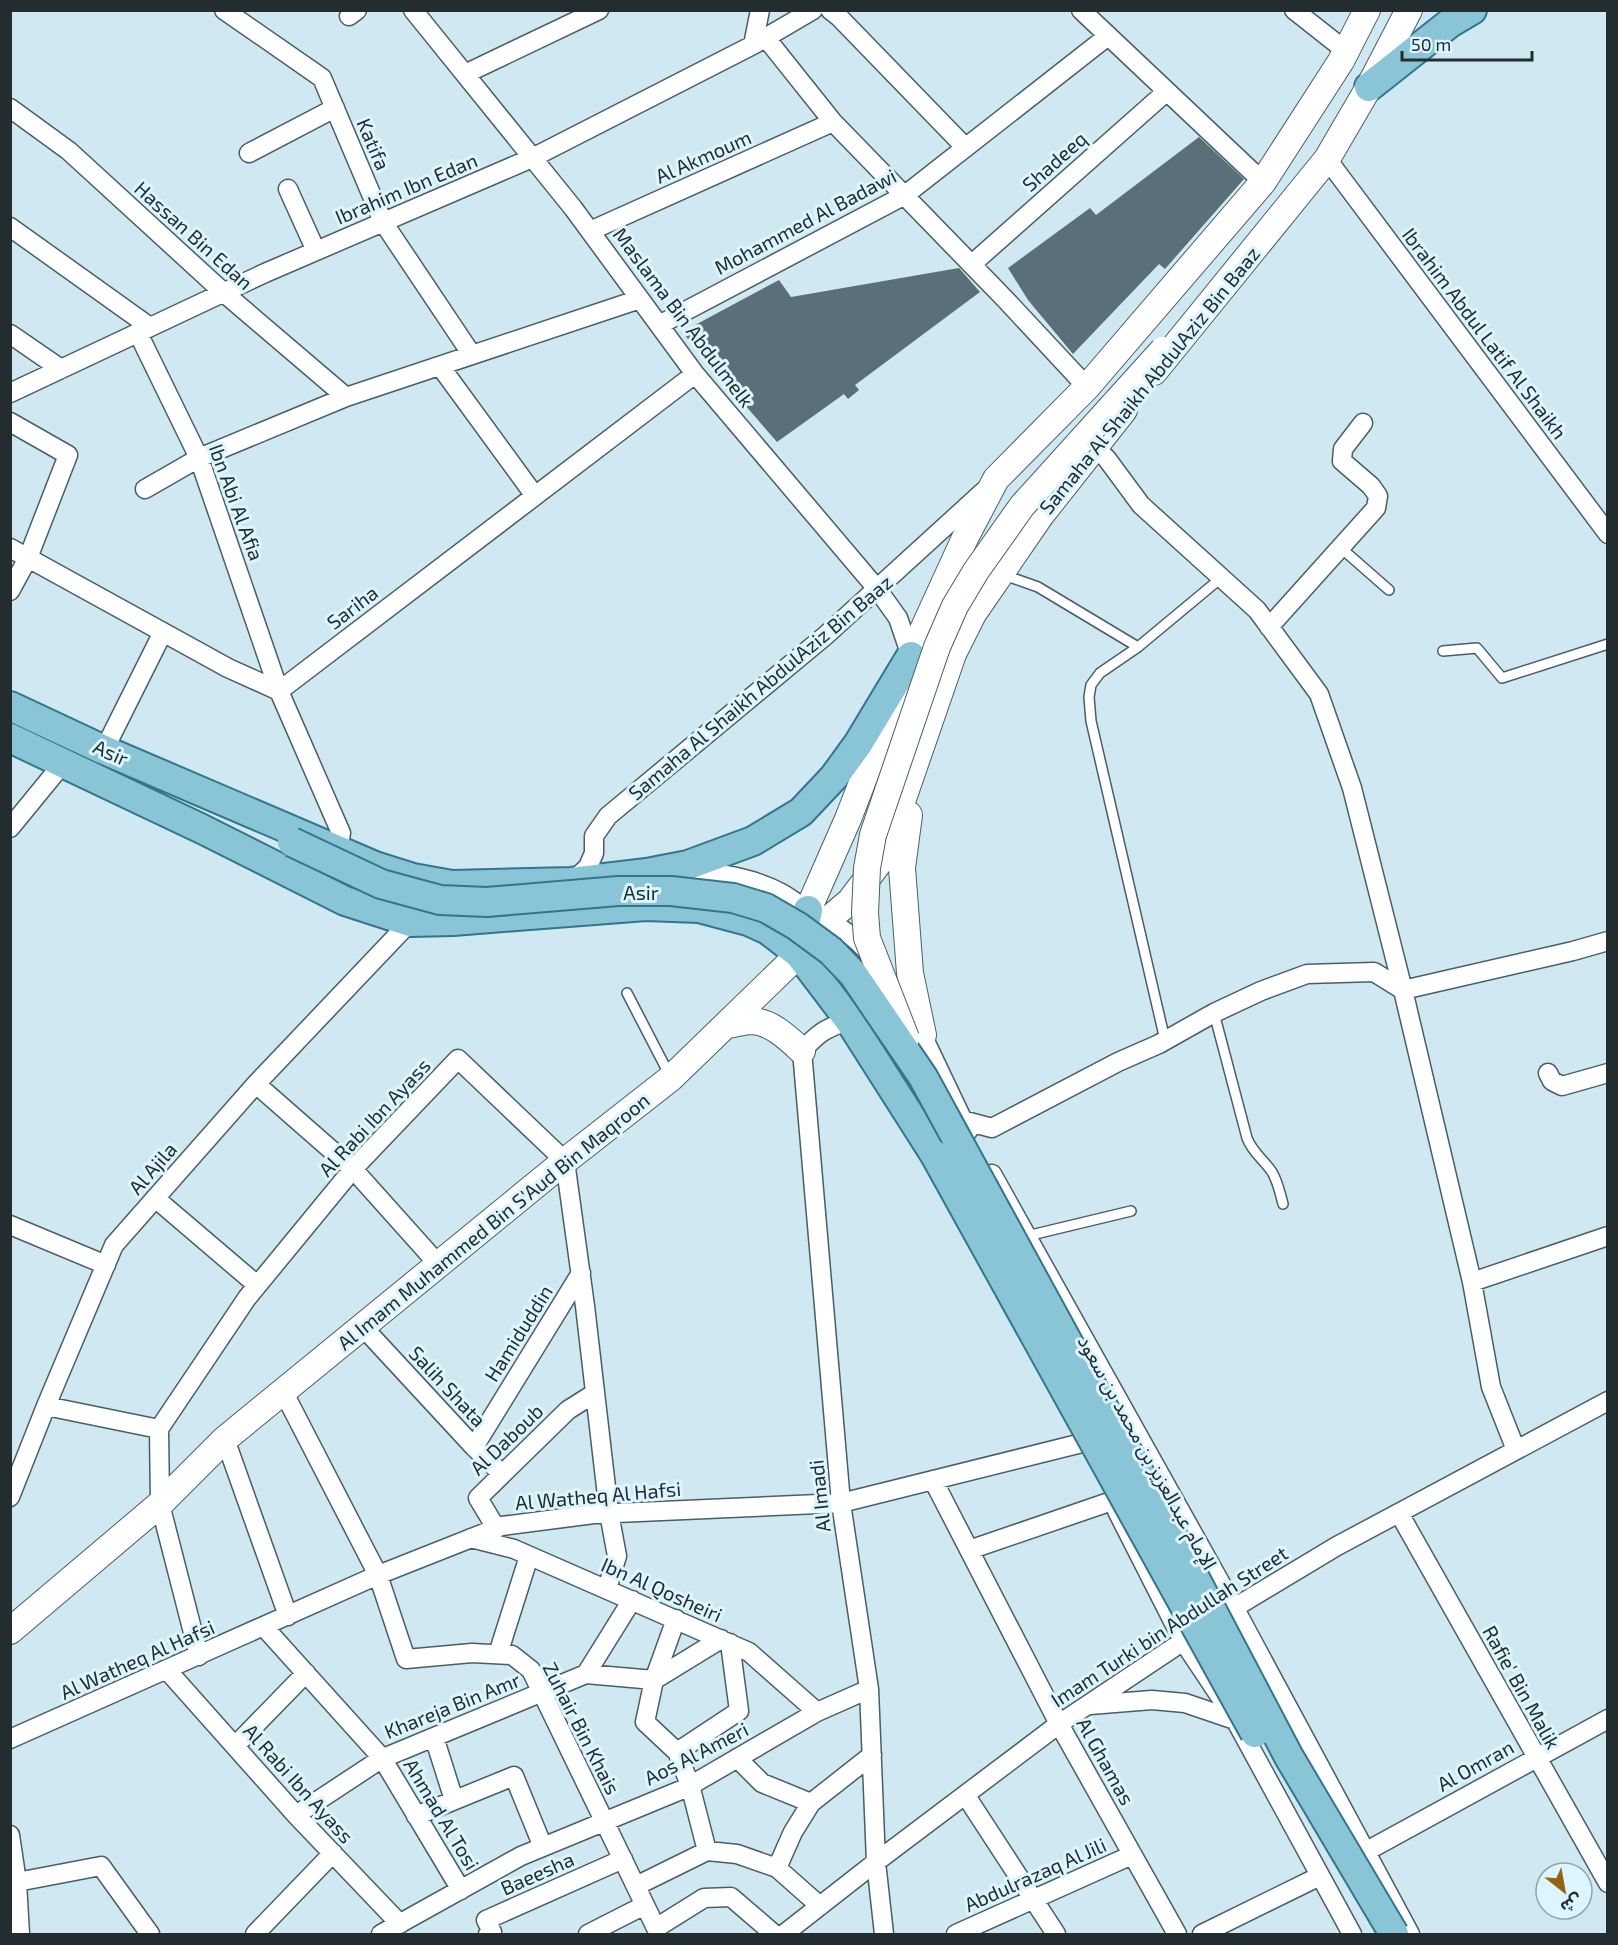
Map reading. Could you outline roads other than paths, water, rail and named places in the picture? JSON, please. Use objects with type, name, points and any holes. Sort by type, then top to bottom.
[{"type":"main road","points":[[1369,87],[1450,23],[1472,10]]},
{"type":"main road","name":"Samaha Al Shaikh AbdulAziz Bin Baaz","points":[[212,796],[375,866],[414,878],[452,885],[572,882],[647,873],[698,862],[753,841],[801,812],[834,777],[858,744],[911,656]]},
{"type":"main road","name":"Asir","points":[[10,706],[104,750],[212,796],[292,843],[381,884],[440,900],[487,902],[618,891],[671,891],[733,898],[766,908],[831,951],[853,974],[923,1077]]},
{"type":"main road","points":[[10,738],[345,900],[410,922],[453,921],[646,906],[699,908],[748,921],[768,930],[799,954],[849,1020],[935,1155],[1275,1768],[1372,1935]]},
{"type":"main road","name":"Samaha Al Shaikh AbdulAziz Bin Baaz","points":[[799,954],[818,914]]},
{"type":"main road","name":"الإمام عبدالعزيز بن محمد بن سعود","points":[[923,1077],[1147,1487],[1289,1757],[1394,1935]]},
{"type":"street","name":"Katifa","points":[[224,10],[322,78],[383,222],[472,355]]},
{"type":"street","name":"Maslama Bin Abdulmelk","points":[[412,10],[590,231],[695,374],[878,590],[898,618],[911,656]]},
{"type":"street","points":[[465,74],[599,10]]},
{"type":"street","points":[[760,10],[759,41],[833,122],[972,264],[1087,387]]},
{"type":"street","name":"Ibrahim Ibn Edan","points":[[10,393],[223,292],[532,158],[759,41],[813,10]]},
{"type":"street","points":[[830,10],[965,147]]},
{"type":"street","points":[[1081,10],[1263,182]]},
{"type":"street","points":[[1294,10],[1346,51]]},
{"type":"street","name":"Samaha Al Shaikh AbdulAziz Bin Baaz","points":[[572,882],[588,867],[594,853],[594,836],[608,816],[878,590],[996,479],[1087,387],[1263,182],[1346,51],[1367,10]]},
{"type":"street","name":"Samaha Al Shaikh AbdulAziz Bin Baaz","points":[[916,765],[953,654],[973,614],[999,573],[1094,446],[1327,159],[1369,87],[1409,10]]},
{"type":"street","name":"Mohammed Al Badawi","points":[[659,325],[905,195],[1108,36]]},
{"type":"street","name":"Shadeeq","points":[[972,264],[1166,92]]},
{"type":"street","name":"Hassan Bin Edan","points":[[10,108],[69,151],[223,292],[346,398]]},
{"type":"street","points":[[249,153],[335,108]]},
{"type":"street","name":"Al Akmoum","points":[[590,231],[833,122]]},
{"type":"street","points":[[923,1077],[890,1001],[867,938],[865,913],[867,868],[873,835],[886,796],[937,647],[955,606],[976,571],[1022,506],[1164,350],[1327,159]]},
{"type":"street","name":"Ibrahim Abdul Latif Al Shaikh","points":[[1327,159],[1608,534]]},
{"type":"street","points":[[288,189],[316,251]]},
{"type":"street","name":"Ibn Abi Al Afia","points":[[10,227],[144,330],[199,458],[279,692],[341,833],[339,850]]},
{"type":"street","points":[[144,489],[199,458],[346,398],[640,299]]},
{"type":"street","points":[[10,334],[61,369]]},
{"type":"street","points":[[440,366],[535,496]]},
{"type":"street","name":"Sariha","points":[[279,692],[695,374]]},
{"type":"street","points":[[10,422],[68,455],[28,558],[10,591]]},
{"type":"street","points":[[1269,627],[1376,508],[1378,496],[1371,486],[1342,461],[1343,449],[1363,423]]},
{"type":"street","points":[[1094,446],[1107,459],[1141,505],[1257,610],[1320,694],[1352,788],[1403,990],[1472,1282],[1491,1387],[1515,1450]]},
{"type":"street","name":"Samaha Al Shaikh AbdulAziz Bin Baaz","points":[[818,914],[848,819],[911,656],[965,538],[996,479]]},
{"type":"street","points":[[10,548],[228,668],[279,692]]},
{"type":"street","points":[[104,750],[163,632]]},
{"type":"street","points":[[10,828],[63,762]]},
{"type":"street","points":[[818,914],[850,901],[878,864],[916,765]]},
{"type":"street","points":[[916,765],[902,868],[910,973],[923,1035]]},
{"type":"street","name":"Asir","points":[[647,873],[695,872],[746,880],[780,892],[818,914],[864,946],[884,972]]},
{"type":"street","name":"Al Ajila","points":[[11,1493],[114,1245],[256,1084],[410,922]]},
{"type":"street","points":[[962,1120],[992,1128],[1214,1013],[1261,991],[1307,974],[1374,972],[1403,990],[1608,941]]},
{"type":"street","name":"Al Imam Muhammed Bin S'Aud Bin Maqroon","points":[[13,1626],[160,1504],[225,1439],[565,1161],[671,1078],[799,954]]},
{"type":"street","name":"الإمام عبدالعزيز بن محمد بن سعود","points":[[884,972],[923,1035],[962,1120],[1234,1607],[1410,1935]]},
{"type":"street","points":[[728,1025],[753,1021],[763,1024],[783,1034],[802,1051],[817,1034],[849,1020],[1082,1443],[1184,1641],[1235,1720],[1352,1935]]},
{"type":"street","name":"Al Imadi","points":[[802,1051],[841,1503],[869,1689],[876,1862],[884,1935]]},
{"type":"street","name":"Al Rabi Ibn Ayass","points":[[159,1429],[257,1285],[353,1169],[458,1059],[565,1161]]},
{"type":"street","points":[[1548,1073],[1552,1081],[1562,1086],[1608,1073]]},
{"type":"street","points":[[256,1084],[353,1169],[438,1264]]},
{"type":"street","points":[[565,1161],[581,1273],[609,1513],[617,1556],[607,1589]]},
{"type":"street","points":[[155,1198],[257,1285]]},
{"type":"street","points":[[10,1225],[105,1265]]},
{"type":"street","points":[[1472,1282],[1608,1236]]},
{"type":"street","name":"Hamiduddin","points":[[474,1447],[581,1273]]},
{"type":"street","name":"Salih Shata","points":[[362,1326],[502,1474]]},
{"type":"street","name":"Zuhair Bin Khais","points":[[283,1391],[378,1575],[406,1659],[472,1653],[512,1655],[531,1670],[656,1928],[704,1898],[731,1897],[774,1935]]},
{"type":"street","name":"Al Daboub","points":[[496,1528],[478,1498],[568,1410],[595,1393]]},
{"type":"street","name":"Imam Turki bin Abdullah Street","points":[[784,1935],[876,1862],[1059,1724],[1234,1607],[1336,1546],[1515,1450],[1606,1405]]},
{"type":"street","points":[[46,1406],[159,1429],[160,1504],[199,1656]]},
{"type":"street","points":[[225,1439],[288,1616]]},
{"type":"street","name":"Al Watheq Al Hafsi","points":[[10,1739],[378,1575],[502,1526],[609,1513],[841,1503],[1082,1443]]},
{"type":"street","name":"Al Ghamas","points":[[933,1480],[1059,1724],[1177,1935]]},
{"type":"street","points":[[969,1550],[1115,1508]]},
{"type":"street","name":"Rafie' Bin Malik","points":[[1399,1513],[1608,1883]]},
{"type":"street","name":"Ibn Al Qosheiri","points":[[471,1538],[514,1549],[749,1652],[817,1712]]},
{"type":"street","points":[[498,1654],[529,1556]]},
{"type":"street","points":[[632,1600],[586,1674],[654,1680],[725,1641],[739,1711],[676,1752]]},
{"type":"street","points":[[676,1619],[654,1680],[645,1722],[676,1752],[690,1785],[707,1851]]},
{"type":"street","name":"Ahmad Al Tosi","points":[[264,1627],[382,1758],[461,1890]]},
{"type":"street","name":"Al Rabi Ibn Ayass","points":[[167,1670],[296,1815],[400,1924]]},
{"type":"street","points":[[235,1746],[306,1673]]},
{"type":"street","name":"Khareja Bin Amr","points":[[296,1815],[382,1758],[586,1674]]},
{"type":"street","name":"Aos Al Ameri","points":[[381,1935],[521,1856],[690,1785],[817,1712],[869,1689]]},
{"type":"street","points":[[1089,1705],[1152,1700],[1185,1703],[1235,1720]]},
{"type":"street","name":"Al Omran","points":[[1365,1852],[1608,1719]]},
{"type":"street","points":[[434,1737],[454,1800]]},
{"type":"street","points":[[777,1868],[793,1832],[811,1803],[872,1755]]},
{"type":"street","points":[[737,1758],[762,1783],[811,1803]]},
{"type":"street","points":[[416,1816],[514,1776],[543,1846]]},
{"type":"street","points":[[966,1796],[1056,1935]]},
{"type":"street","points":[[10,1835],[20,1935]]},
{"type":"street","points":[[636,1886],[707,1851],[737,1854],[777,1868],[820,1906]]},
{"type":"street","points":[[255,1935],[333,1852]]},
{"type":"street","name":"Abdulrazaq Al Jili","points":[[956,1935],[1132,1855]]},
{"type":"street","name":"Baeesha","points":[[488,1935],[492,1932],[486,1920],[623,1859]]},
{"type":"street","points":[[16,1882],[101,1866],[150,1935]]},
{"type":"street","points":[[1202,1935],[1320,1876]]},
{"type":"street","points":[[588,1935],[645,1905]]},
{"type":"lane","points":[[1341,548],[1389,590]]},
{"type":"lane","points":[[999,573],[1038,586],[1138,647]]},
{"type":"lane","points":[[1165,1040],[1091,721],[1089,697],[1091,685],[1100,673],[1138,647],[1221,578]]},
{"type":"lane","points":[[1443,651],[1477,648],[1502,678],[1608,644]]},
{"type":"lane","points":[[627,993],[671,1078]]},
{"type":"lane","points":[[1214,1013],[1246,1138],[1251,1149],[1272,1172],[1283,1204]]},
{"type":"lane","points":[[1027,1236],[1131,1211]]}]
